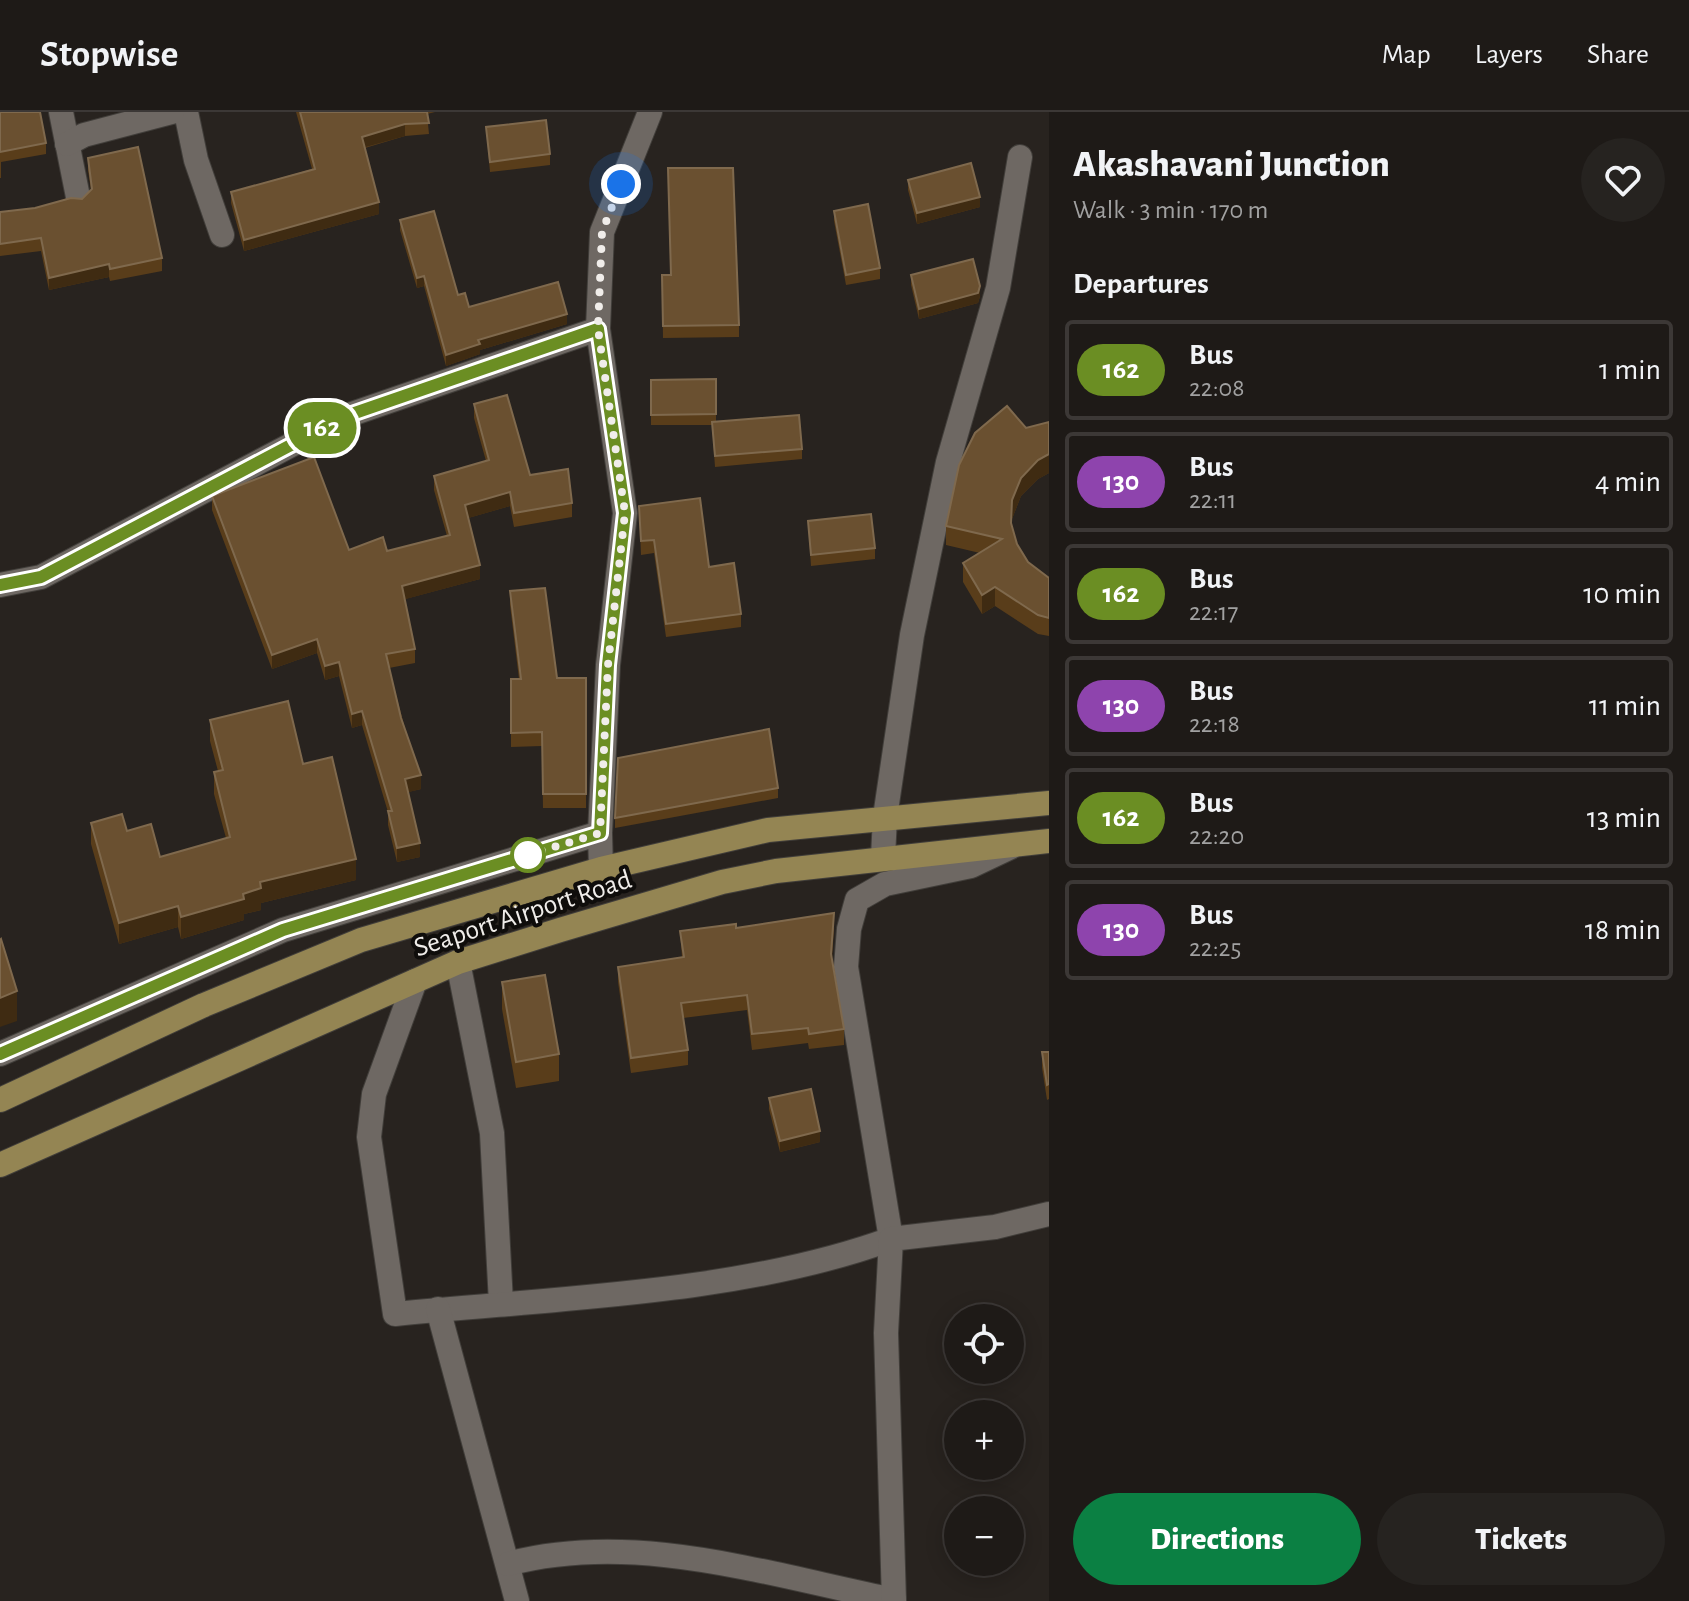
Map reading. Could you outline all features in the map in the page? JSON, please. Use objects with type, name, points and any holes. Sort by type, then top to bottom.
[{"type":"main road","name":"Seaport Airport Road","points":[[0,1100],[204,1005],[361,940],[601,869],[768,830],[1049,803]]},
{"type":"main road","name":"Seaport Airport Road","points":[[0,1165],[458,962],[722,882],[883,857],[940,855],[1049,841]]},
{"type":"street","points":[[61,112],[78,197]]},
{"type":"street","points":[[67,144],[84,135],[172,112]]},
{"type":"street","points":[[186,112],[196,160],[222,235]]},
{"type":"street","points":[[601,869],[608,665],[625,513],[598,329],[602,232],[650,112]]},
{"type":"street","points":[[883,857],[885,817],[918,606],[948,462],[998,288],[1020,157]]},
{"type":"street","points":[[0,585],[41,577],[346,416],[598,329]]},
{"type":"street","points":[[0,1054],[283,930],[600,833]]},
{"type":"street","points":[[508,1564],[549,1553],[648,1551],[894,1601],[886,1333],[891,1239],[846,967],[849,929],[857,900],[885,884],[971,866],[1013,846]]},
{"type":"street","points":[[458,962],[492,1133],[501,1303]]},
{"type":"street","points":[[415,981],[374,1094],[369,1137],[395,1314],[694,1286],[858,1251],[891,1239],[995,1227],[1049,1214]]},
{"type":"street","points":[[438,1309],[517,1601]]},
{"type":"building","points":[[0,112],[40,112],[46,143],[0,152]]},
{"type":"building","points":[[300,112],[427,112],[429,123],[405,124],[362,137],[379,202],[244,240],[231,192],[315,169]]},
{"type":"building","points":[[546,120],[550,154],[490,162],[486,127]]},
{"type":"building","points":[[138,147],[162,258],[110,269],[109,264],[49,278],[41,238],[0,244],[0,212],[35,208],[71,198],[82,199],[92,189],[88,158]]},
{"type":"building","points":[[971,163],[980,197],[917,213],[908,180]]},
{"type":"building","points":[[668,168],[733,168],[739,325],[663,326],[662,275],[671,275]]},
{"type":"building","points":[[868,204],[880,268],[846,275],[834,211]]},
{"type":"building","points":[[434,211],[458,295],[465,293],[469,307],[558,282],[567,314],[478,340],[480,344],[446,355],[424,276],[417,278],[400,220]]},
{"type":"building","points":[[973,259],[980,286],[978,293],[919,309],[911,275]]},
{"type":"building","points":[[716,379],[716,414],[651,415],[651,380]]},
{"type":"building","points":[[507,395],[530,475],[568,469],[572,503],[514,513],[510,492],[465,505],[480,565],[402,586],[415,649],[386,654],[401,718],[421,775],[405,779],[420,843],[397,848],[388,811],[392,811],[362,711],[352,714],[339,662],[325,666],[317,639],[272,655],[212,496],[314,457],[349,550],[383,537],[387,551],[450,535],[434,476],[489,460],[474,404]]},
{"type":"building","points":[[1007,406],[1026,428],[1049,422],[1049,454],[1038,460],[1021,478],[1012,500],[1011,523],[1017,544],[1028,562],[1049,578],[1049,618],[1038,615],[995,587],[982,595],[963,563],[1002,539],[946,526],[959,465],[975,433]]},
{"type":"building","points":[[799,415],[802,449],[715,456],[712,422]]},
{"type":"building","points":[[700,498],[709,567],[734,563],[741,614],[666,624],[654,540],[641,541],[639,506]]},
{"type":"building","points":[[871,514],[875,548],[811,555],[808,521]]},
{"type":"building","points":[[545,588],[557,678],[586,678],[586,794],[543,794],[542,732],[511,733],[511,679],[521,679],[510,591]]},
{"type":"building","points":[[288,701],[303,764],[332,757],[356,859],[260,882],[261,888],[243,894],[244,899],[181,917],[178,906],[119,923],[91,823],[122,814],[127,831],[151,824],[160,857],[230,837],[214,772],[223,770],[210,720]]},
{"type":"building","points":[[769,729],[778,788],[615,818],[618,758]]},
{"type":"building","points":[[834,913],[831,954],[844,1029],[809,1034],[808,1028],[752,1034],[747,995],[681,1003],[688,1050],[631,1058],[618,967],[684,957],[680,931],[736,924],[736,928]]},
{"type":"building","points":[[0,940],[17,991],[0,998]]},
{"type":"building","points":[[545,975],[559,1054],[516,1062],[502,982]]},
{"type":"building","points":[[1042,1052],[1049,1052],[1047,1085]]},
{"type":"building","points":[[811,1089],[820,1131],[780,1141],[769,1098]]},
{"type":"bus line","name":"162","points":[[0,585],[41,577],[346,416],[598,329],[625,513],[608,665],[599,788],[600,833],[283,930],[0,1054]]},
{"type":"route","points":[[528,855],[600,833],[599,788],[608,665],[625,513],[598,329],[602,232],[621,184]]}]
